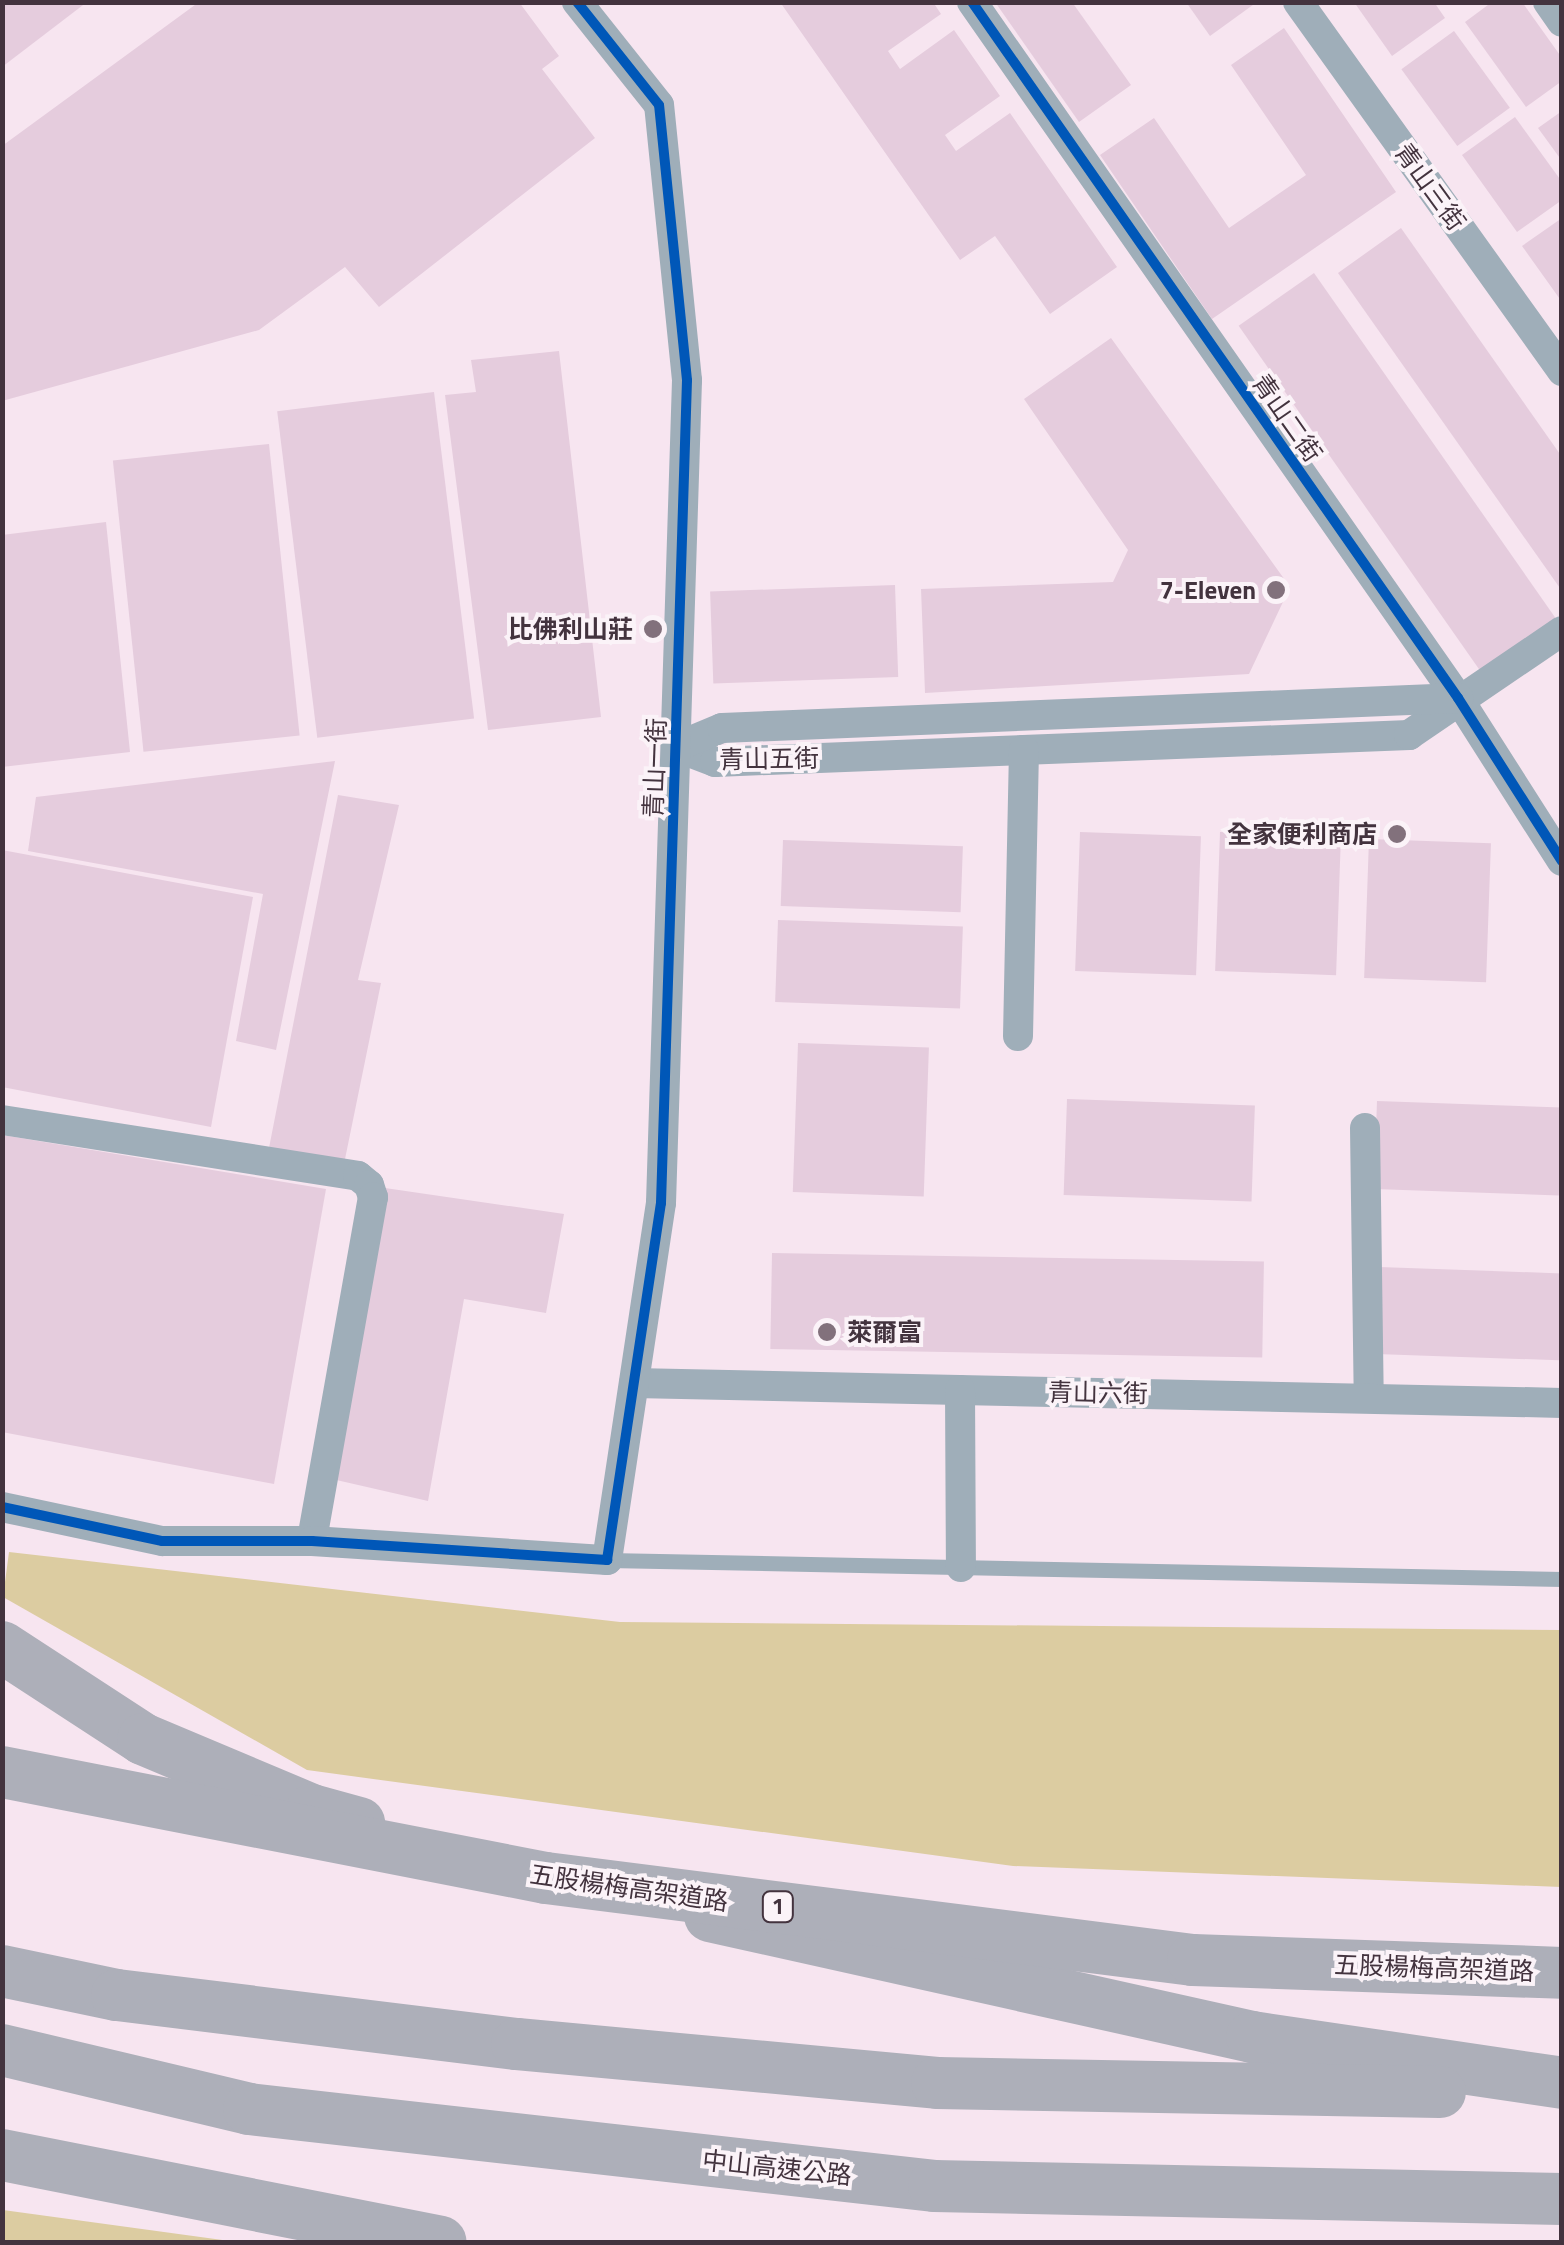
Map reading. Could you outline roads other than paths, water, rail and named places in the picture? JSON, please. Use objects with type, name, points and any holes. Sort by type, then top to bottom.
[{"type":"highway","points":[[2,1647],[144,1739],[312,1810],[845,1951],[1252,2036],[1562,2083]]},
{"type":"highway","name":"五股楊梅高架道路","points":[[2,1772],[546,1878],[1193,1960],[1562,1973]]},
{"type":"highway","points":[[2,1970],[117,1995],[498,2042],[937,2083],[1562,2095]]},
{"type":"highway","name":"中山高速公路","points":[[2,2050],[249,2110],[934,2186],[1562,2199]]},
{"type":"highway","points":[[2,2076],[249,2110]]},
{"type":"highway","points":[[2,2154],[440,2242]]},
{"type":"street","name":"青山一街","points":[[577,2],[659,105],[688,380],[661,1204],[607,1560]]},
{"type":"street","name":"青山二街","points":[[972,2],[1458,698],[1562,861]]},
{"type":"street","name":"青山三街","points":[[1298,2],[1562,371]]},
{"type":"street","points":[[1548,2],[1562,22]]},
{"type":"street","name":"青山五街","points":[[676,746],[715,762],[1409,735],[1458,698],[1562,631]]},
{"type":"street","name":"青山五街","points":[[676,746],[722,728],[1458,698]]},
{"type":"street","points":[[1018,1036],[1024,750]]},
{"type":"street","points":[[2,1120],[358,1176],[369,1185],[373,1197],[312,1541]]},
{"type":"street","points":[[1365,1128],[1369,1398]]},
{"type":"street","name":"青山六街","points":[[634,1384],[1562,1402]]},
{"type":"street","points":[[960,1390],[961,1567]]},
{"type":"street","points":[[2,1506],[162,1541],[312,1541],[607,1560]]},
{"type":"lane","points":[[607,1560],[1562,1579]]},
{"type":"place","name":"7-Eleven","points":[[1276,590]]},
{"type":"place","name":"比佛利山莊","points":[[653,629]]},
{"type":"place","name":"全家便利商店","points":[[1397,834]]},
{"type":"place","name":"萊爾富","points":[[827,1332]]}]
